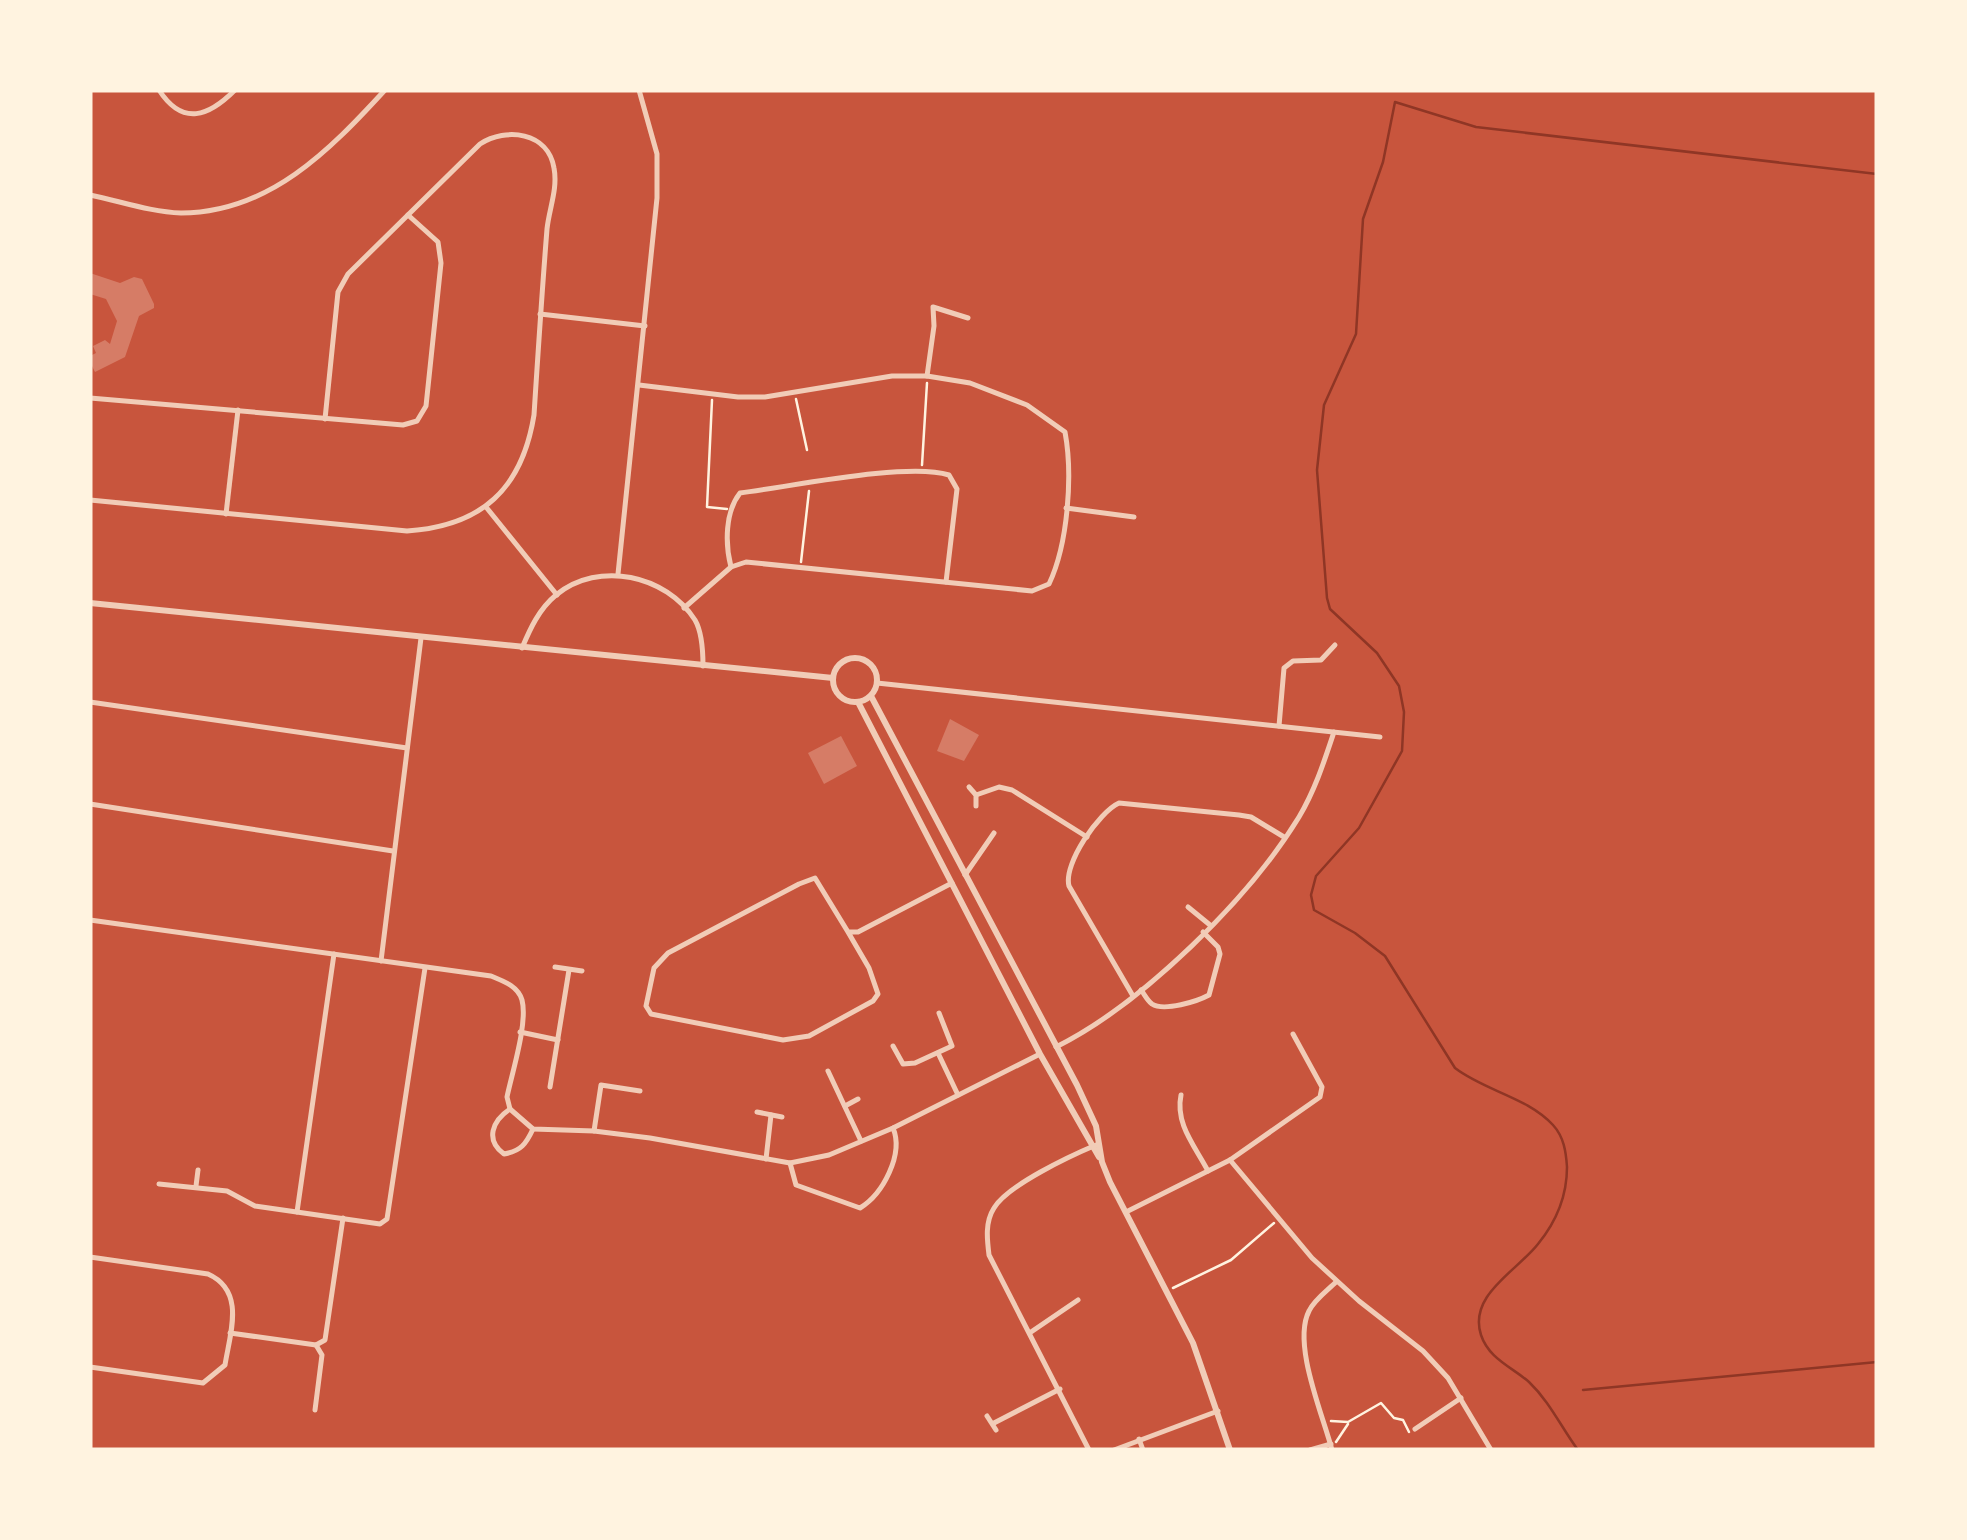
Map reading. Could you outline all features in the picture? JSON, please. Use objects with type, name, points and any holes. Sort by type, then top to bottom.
[{"type":"street","points":[[159,90],[166,101],[190,114],[204,115],[235,90]]},
{"type":"street","points":[[90,195],[180,213],[245,201],[297,175],[340,140],[385,90]]},
{"type":"street","points":[[618,574],[657,198],[657,154],[639,90]]},
{"type":"street","points":[[90,500],[407,531],[440,528],[486,508],[519,468],[530,440],[555,177],[550,156],[540,144],[512,133],[492,136],[348,274],[338,292],[325,419]]},
{"type":"street","points":[[90,398],[403,425],[417,421],[423,413],[440,263],[438,242],[408,215]]},
{"type":"street","points":[[927,376],[933,307],[968,318]]},
{"type":"street","points":[[540,314],[645,326]]},
{"type":"street","points":[[639,384],[764,397],[892,376],[927,376],[970,383],[1027,404],[1064,432],[1070,458],[1059,564],[1050,584],[1032,591],[746,562],[731,567],[684,608]]},
{"type":"street","points":[[226,514],[238,410]]},
{"type":"street","points":[[731,567],[727,550],[731,509],[740,493],[922,471],[949,475],[957,489],[946,582]]},
{"type":"street","points":[[486,508],[557,595]]},
{"type":"street","points":[[1066,508],[1134,517]]},
{"type":"street","points":[[522,648],[534,620],[557,595],[582,582],[618,574],[652,582],[670,593],[697,622],[703,666]]},
{"type":"street","points":[[90,603],[833,678]]},
{"type":"street","points":[[381,961],[421,638]]},
{"type":"street","points":[[1280,726],[1284,668],[1293,661],[1320,660],[1335,645]]},
{"type":"street","points":[[858,659],[870,664],[877,683],[871,696],[858,702],[840,696],[833,678],[839,666],[858,659]]},
{"type":"street","points":[[877,683],[1380,737]]},
{"type":"street","points":[[871,696],[1096,1126],[1095,1146]]},
{"type":"street","points":[[90,702],[407,748]]},
{"type":"street","points":[[858,702],[1040,1054],[1095,1146],[1194,1342],[1230,1450]]},
{"type":"street","points":[[1056,1047],[1141,990],[1204,932],[1284,837],[1308,800],[1334,732]]},
{"type":"street","points":[[969,787],[976,795],[976,806]]},
{"type":"street","points":[[976,795],[999,787],[1012,790],[1088,837]]},
{"type":"street","points":[[1133,996],[1066,877],[1105,812],[1119,802],[1252,816],[1284,837]]},
{"type":"street","points":[[90,804],[393,851]]},
{"type":"street","points":[[848,932],[858,932],[965,875],[994,833]]},
{"type":"street","points":[[815,878],[848,932],[869,968],[878,994],[873,1001],[808,1036],[784,1040],[651,1014],[646,1006],[654,968],[668,953],[815,878]]},
{"type":"street","points":[[1188,907],[1210,925]]},
{"type":"street","points":[[90,920],[491,976],[509,983],[522,997],[520,1032],[507,1098],[510,1109],[533,1129],[594,1131],[790,1163],[829,1154],[893,1128],[1040,1054]]},
{"type":"street","points":[[1141,990],[1152,1004],[1162,1006],[1200,1000],[1209,994],[1220,954],[1204,932]]},
{"type":"street","points":[[297,1212],[334,954]]},
{"type":"street","points":[[159,1184],[226,1191],[255,1206],[380,1224],[387,1219],[425,968]]},
{"type":"street","points":[[555,968],[582,972]]},
{"type":"street","points":[[550,1087],[569,970]]},
{"type":"street","points":[[893,1046],[903,1064],[915,1063],[952,1046],[940,1012]]},
{"type":"street","points":[[520,1032],[558,1040]]},
{"type":"street","points":[[1126,1212],[1230,1160],[1320,1097],[1322,1087],[1293,1034]]},
{"type":"street","points":[[938,1053],[958,1095]]},
{"type":"street","points":[[828,1070],[861,1140]]},
{"type":"street","points":[[594,1131],[601,1086],[640,1091]]},
{"type":"street","points":[[1181,1095],[1178,1108],[1184,1129],[1208,1171]]},
{"type":"street","points":[[845,1106],[858,1099]]},
{"type":"street","points":[[510,1109],[495,1124],[491,1136],[494,1146],[504,1154],[516,1152],[533,1129]]},
{"type":"street","points":[[757,1112],[782,1117]]},
{"type":"street","points":[[766,1159],[771,1116]]},
{"type":"street","points":[[790,1163],[796,1185],[860,1208],[870,1202],[897,1155],[893,1128]]},
{"type":"street","points":[[1089,1450],[990,1255],[986,1235],[994,1208],[1016,1188],[1095,1146]]},
{"type":"street","points":[[1230,1160],[1336,1282],[1423,1351],[1448,1378],[1491,1450]]},
{"type":"street","points":[[196,1186],[198,1170]]},
{"type":"street","points":[[230,1333],[316,1345],[325,1340],[343,1218]]},
{"type":"street","points":[[90,1256],[208,1274],[221,1280],[234,1302],[225,1365],[203,1383],[90,1366]]},
{"type":"street","points":[[1310,1450],[1331,1447],[1304,1357],[1304,1334],[1309,1311],[1336,1282]]},
{"type":"street","points":[[1032,1332],[1078,1300]]},
{"type":"street","points":[[315,1410],[322,1356],[316,1345]]},
{"type":"street","points":[[987,1416],[995,1426],[1060,1390]]},
{"type":"street","points":[[1415,1429],[1461,1398]]},
{"type":"street","points":[[1114,1450],[1218,1411]]},
{"type":"street","points":[[1139,1439],[1143,1450]]},
{"type":"path","points":[[922,471],[927,376]]},
{"type":"path","points":[[795,393],[807,450]]},
{"type":"path","points":[[712,394],[707,507],[731,509]]},
{"type":"path","points":[[800,570],[809,484]]},
{"type":"path","points":[[1167,1291],[1231,1260],[1279,1218]]},
{"type":"path","points":[[1331,1447],[1348,1422],[1381,1403],[1394,1418],[1403,1420],[1409,1434],[1415,1429]]},
{"type":"path","points":[[1325,1421],[1348,1422]]},
{"type":"building","points":[[90,273],[120,283],[134,277],[142,279],[154,304],[154,308],[139,316],[125,357],[95,372],[90,362],[90,356],[96,353],[93,346],[105,340],[110,344],[117,321],[106,299],[90,294]]},
{"type":"building","points":[[950,719],[979,735],[964,761],[937,751]]},
{"type":"building","points":[[841,736],[857,766],[824,784],[808,753]]},
{"type":"waterway","points":[[1578,1450],[1529,1382],[1489,1350],[1479,1321],[1488,1296],[1538,1244],[1559,1208],[1567,1167],[1560,1135],[1543,1115],[1455,1068],[1385,956],[1314,910],[1311,895],[1316,876],[1359,828],[1402,751],[1404,712],[1399,686],[1377,653],[1330,609],[1317,470],[1324,405],[1356,334],[1363,219],[1383,162],[1395,102],[1476,127],[1877,174]]},
{"type":"waterway","points":[[1583,1390],[1877,1362]]}]
